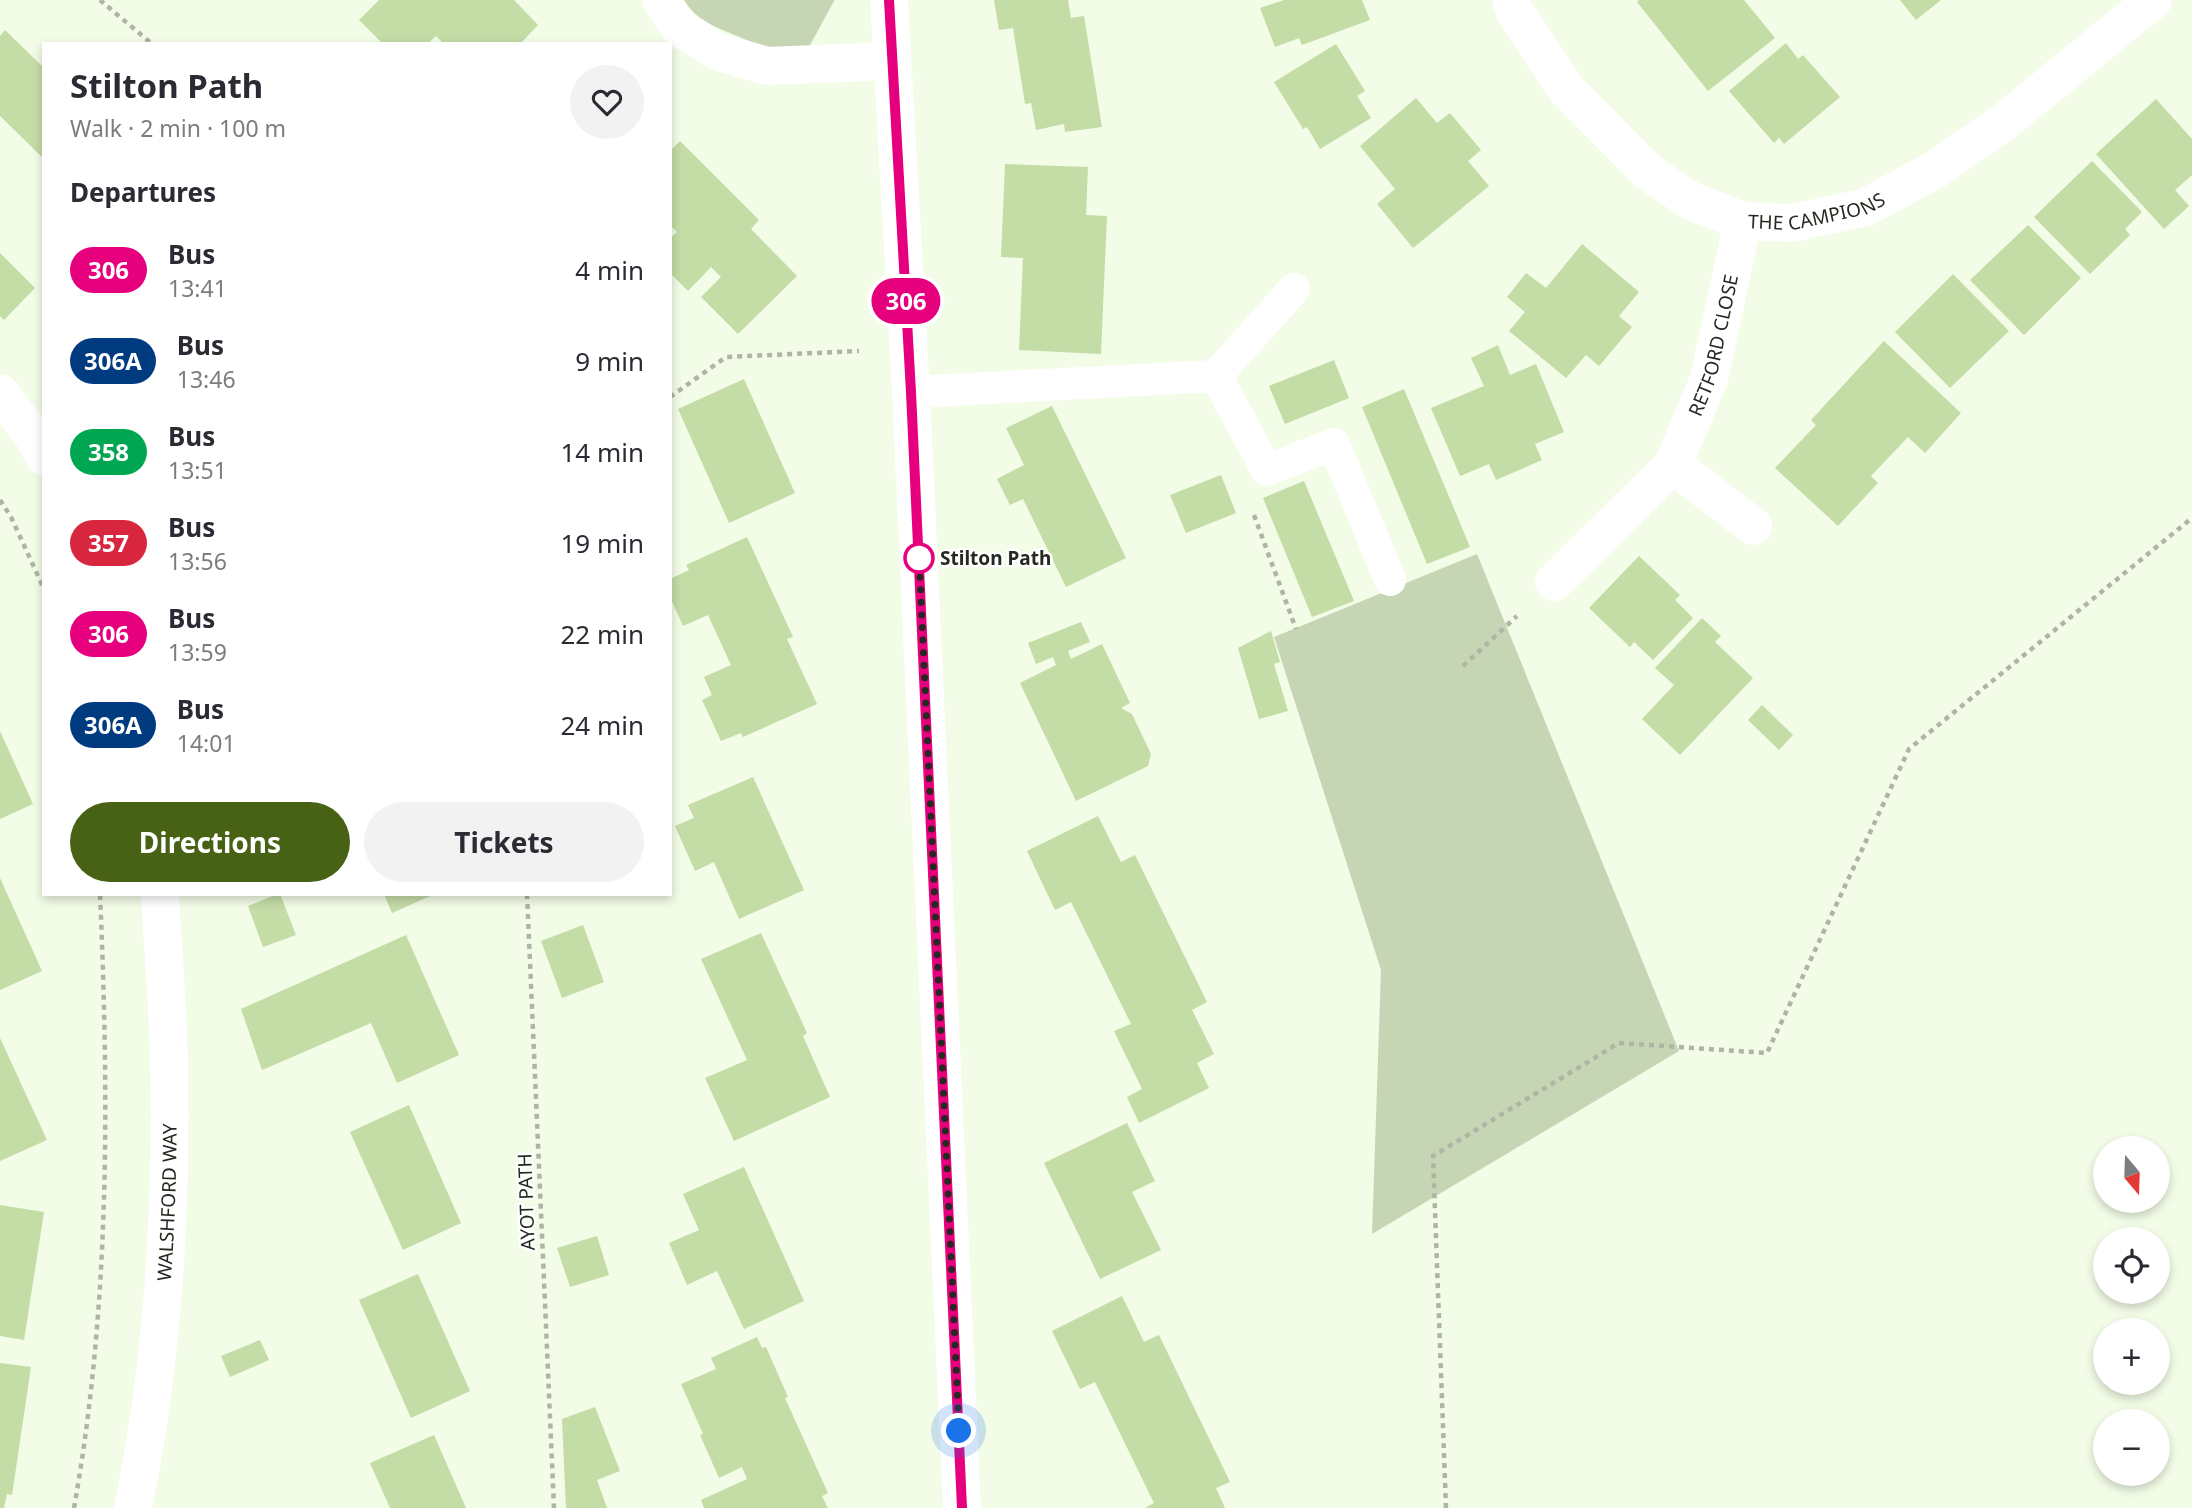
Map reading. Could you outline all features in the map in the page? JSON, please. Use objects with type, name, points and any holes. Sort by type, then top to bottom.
[{"type":"street","points":[[662,0],[680,28],[719,52],[767,66],[892,61]]},
{"type":"street","points":[[889,0],[911,392],[962,1508]]},
{"type":"street","name":"THE CAMPIONS","points":[[1511,0],[1514,10],[1566,89],[1648,172],[1691,201],[1744,220],[1793,223],[1866,207],[1936,169],[2004,122],[2153,0]]},
{"type":"street","name":"RETFORD CLOSE","points":[[1554,582],[1673,465],[1709,379],[1744,220]]},
{"type":"street","points":[[0,393],[34,437],[42,452]]},
{"type":"street","points":[[1673,465],[1753,526]]},
{"type":"street","name":"WALSHFORD WAY","points":[[132,1508],[140,1475],[159,1339],[168,1202],[169,1063],[160,896]]},
{"type":"lane","points":[[911,392],[1216,376],[1294,289]]},
{"type":"lane","points":[[1216,376],[1267,470],[1334,444],[1390,580]]},
{"type":"path","points":[[100,0],[150,42]]},
{"type":"path","points":[[672,396],[726,357],[908,348]]},
{"type":"path","points":[[1267,470],[1250,505],[1296,629]]},
{"type":"path","points":[[0,500],[42,585]]},
{"type":"path","points":[[1446,1508],[1433,1156],[1619,1043],[1768,1052],[1909,749],[2192,518]]},
{"type":"path","points":[[1463,666],[1554,582]]},
{"type":"path","points":[[74,1508],[86,1441],[100,1296],[107,1126],[100,896]]},
{"type":"path","name":"AYOT PATH","points":[[527,896],[554,1508]]},
{"type":"green space","points":[[681,0],[834,1],[809,47],[765,48],[704,22]]},
{"type":"green space","points":[[1477,554],[1679,1051],[1372,1234],[1381,970],[1274,637]]},
{"type":"building","points":[[379,0],[514,0],[538,25],[522,42],[442,42],[436,36],[429,42],[381,42],[359,20]]},
{"type":"building","points":[[994,0],[1068,0],[1071,18],[1084,16],[1102,127],[1065,132],[1064,124],[1036,130],[1031,103],[1025,104],[1013,28],[999,30]]},
{"type":"building","points":[[1284,0],[1362,0],[1370,20],[1302,45],[1299,38],[1275,47],[1260,8]]},
{"type":"building","points":[[1744,0],[1775,38],[1708,91],[1637,2]]},
{"type":"building","points":[[1900,0],[1941,0],[1916,20]]},
{"type":"building","points":[[5,30],[42,66],[42,157],[0,116],[0,36]]},
{"type":"building","points":[[1786,43],[1798,59],[1803,55],[1840,97],[1784,144],[1779,138],[1774,143],[1729,91]]},
{"type":"building","points":[[1336,44],[1365,91],[1357,96],[1371,118],[1320,149],[1307,127],[1303,129],[1274,82]]},
{"type":"building","points":[[1416,98],[1437,123],[1450,113],[1481,150],[1468,161],[1489,186],[1413,248],[1377,204],[1395,189],[1360,146]]},
{"type":"building","points":[[2156,99],[2192,139],[2192,175],[2175,190],[2189,206],[2164,229],[2096,154]]},
{"type":"building","points":[[680,141],[759,220],[751,229],[797,276],[738,334],[701,297],[721,277],[711,267],[688,291],[672,275],[672,236],[677,232],[672,227],[672,149]]},
{"type":"building","points":[[2092,161],[2142,212],[2125,229],[2130,235],[2090,274],[2034,217]]},
{"type":"building","points":[[1005,164],[1088,167],[1086,215],[1107,216],[1101,354],[1019,350],[1023,258],[1001,257]]},
{"type":"building","points":[[2028,225],[2081,278],[2024,335],[1970,280]]},
{"type":"building","points":[[1582,244],[1639,292],[1619,316],[1632,327],[1599,366],[1586,355],[1566,378],[1509,331],[1525,312],[1507,297],[1526,273],[1546,288]]},
{"type":"building","points":[[0,253],[35,288],[4,320],[0,316]]},
{"type":"building","points":[[1953,274],[2009,331],[1950,388],[1895,332]]},
{"type":"building","points":[[1884,341],[1961,413],[1925,453],[1908,437],[1871,476],[1878,483],[1838,526],[1775,468],[1816,425],[1811,420]]},
{"type":"building","points":[[1498,345],[1510,375],[1536,364],[1564,432],[1535,444],[1542,460],[1496,480],[1489,464],[1460,476],[1431,408],[1484,386],[1471,358]]},
{"type":"building","points":[[1334,360],[1349,398],[1285,424],[1269,386]]},
{"type":"building","points":[[744,379],[795,493],[729,523],[678,409]]},
{"type":"building","points":[[1404,389],[1470,547],[1427,564],[1362,407]]},
{"type":"building","points":[[1052,406],[1126,558],[1066,587],[1023,499],[1010,505],[997,479],[1024,465],[1006,428]]},
{"type":"building","points":[[1221,475],[1236,513],[1186,533],[1170,495]]},
{"type":"building","points":[[1304,481],[1354,601],[1312,617],[1263,498]]},
{"type":"building","points":[[747,537],[793,637],[787,639],[817,704],[743,737],[741,733],[721,741],[702,700],[712,695],[704,677],[731,665],[708,615],[683,626],[672,601],[672,578],[689,570],[686,565]]},
{"type":"building","points":[[1639,556],[1680,595],[1675,600],[1693,618],[1653,660],[1634,642],[1630,647],[1589,608]]},
{"type":"building","points":[[1702,618],[1721,636],[1715,642],[1753,678],[1680,755],[1642,719],[1674,685],[1655,668]]},
{"type":"building","points":[[1081,622],[1090,642],[1068,651],[1071,659],[1102,644],[1130,703],[1121,708],[1132,714],[1151,754],[1148,766],[1076,801],[1020,683],[1056,665],[1053,657],[1036,664],[1028,643]]},
{"type":"building","points":[[1271,631],[1280,662],[1274,664],[1288,711],[1259,719],[1238,648]]},
{"type":"building","points":[[1762,705],[1793,735],[1779,750],[1748,720]]},
{"type":"building","points":[[0,731],[33,804],[0,819]]},
{"type":"building","points":[[753,777],[804,890],[739,919],[714,862],[695,871],[675,826],[694,818],[688,805]]},
{"type":"building","points":[[1098,816],[1121,862],[1135,855],[1207,1002],[1192,1010],[1214,1054],[1197,1063],[1209,1088],[1139,1123],[1127,1097],[1142,1089],[1114,1031],[1131,1024],[1071,902],[1055,910],[1027,851]]},
{"type":"building","points":[[0,878],[42,971],[0,990]]},
{"type":"building","points":[[273,896],[281,896],[296,935],[263,947],[248,906]]},
{"type":"building","points":[[385,896],[430,896],[392,913]]},
{"type":"building","points":[[583,925],[604,982],[562,998],[541,941]]},
{"type":"building","points":[[761,933],[807,1033],[803,1036],[830,1097],[734,1141],[705,1078],[747,1060],[701,959]]},
{"type":"building","points":[[406,935],[459,1055],[397,1083],[371,1023],[262,1070],[241,1009]]},
{"type":"building","points":[[0,1038],[47,1140],[0,1161]]},
{"type":"building","points":[[409,1105],[461,1223],[403,1250],[350,1132]]},
{"type":"building","points":[[1127,1123],[1155,1181],[1132,1192],[1161,1250],[1100,1279],[1044,1163]]},
{"type":"building","points":[[744,1167],[804,1301],[744,1329],[717,1271],[687,1285],[669,1243],[699,1230],[683,1194]]},
{"type":"building","points":[[0,1205],[44,1212],[24,1340],[0,1336]]},
{"type":"building","points":[[597,1236],[609,1275],[570,1287],[557,1248]]},
{"type":"building","points":[[418,1274],[470,1391],[411,1418],[359,1300]]},
{"type":"building","points":[[1122,1296],[1144,1342],[1159,1335],[1230,1482],[1216,1488],[1225,1508],[1145,1508],[1154,1503],[1095,1382],[1080,1389],[1052,1331]]},
{"type":"building","points":[[757,1337],[762,1348],[766,1347],[788,1397],[785,1398],[828,1493],[822,1496],[828,1508],[704,1508],[701,1500],[747,1479],[742,1467],[719,1478],[681,1384],[716,1369],[711,1358]]},
{"type":"building","points":[[260,1340],[269,1360],[230,1377],[221,1356]]},
{"type":"building","points":[[0,1363],[31,1367],[12,1495],[7,1494],[4,1508],[0,1508]]},
{"type":"building","points":[[595,1407],[620,1471],[597,1480],[607,1508],[566,1508],[562,1419]]},
{"type":"building","points":[[434,1435],[466,1508],[390,1508],[370,1463]]},
{"type":"bus line","name":"306","points":[[889,0],[911,392],[962,1508]]},
{"type":"place","name":"Stilton Path","points":[[919,558]]},
{"type":"route","points":[[919,558],[919,555],[959,1431]]}]
